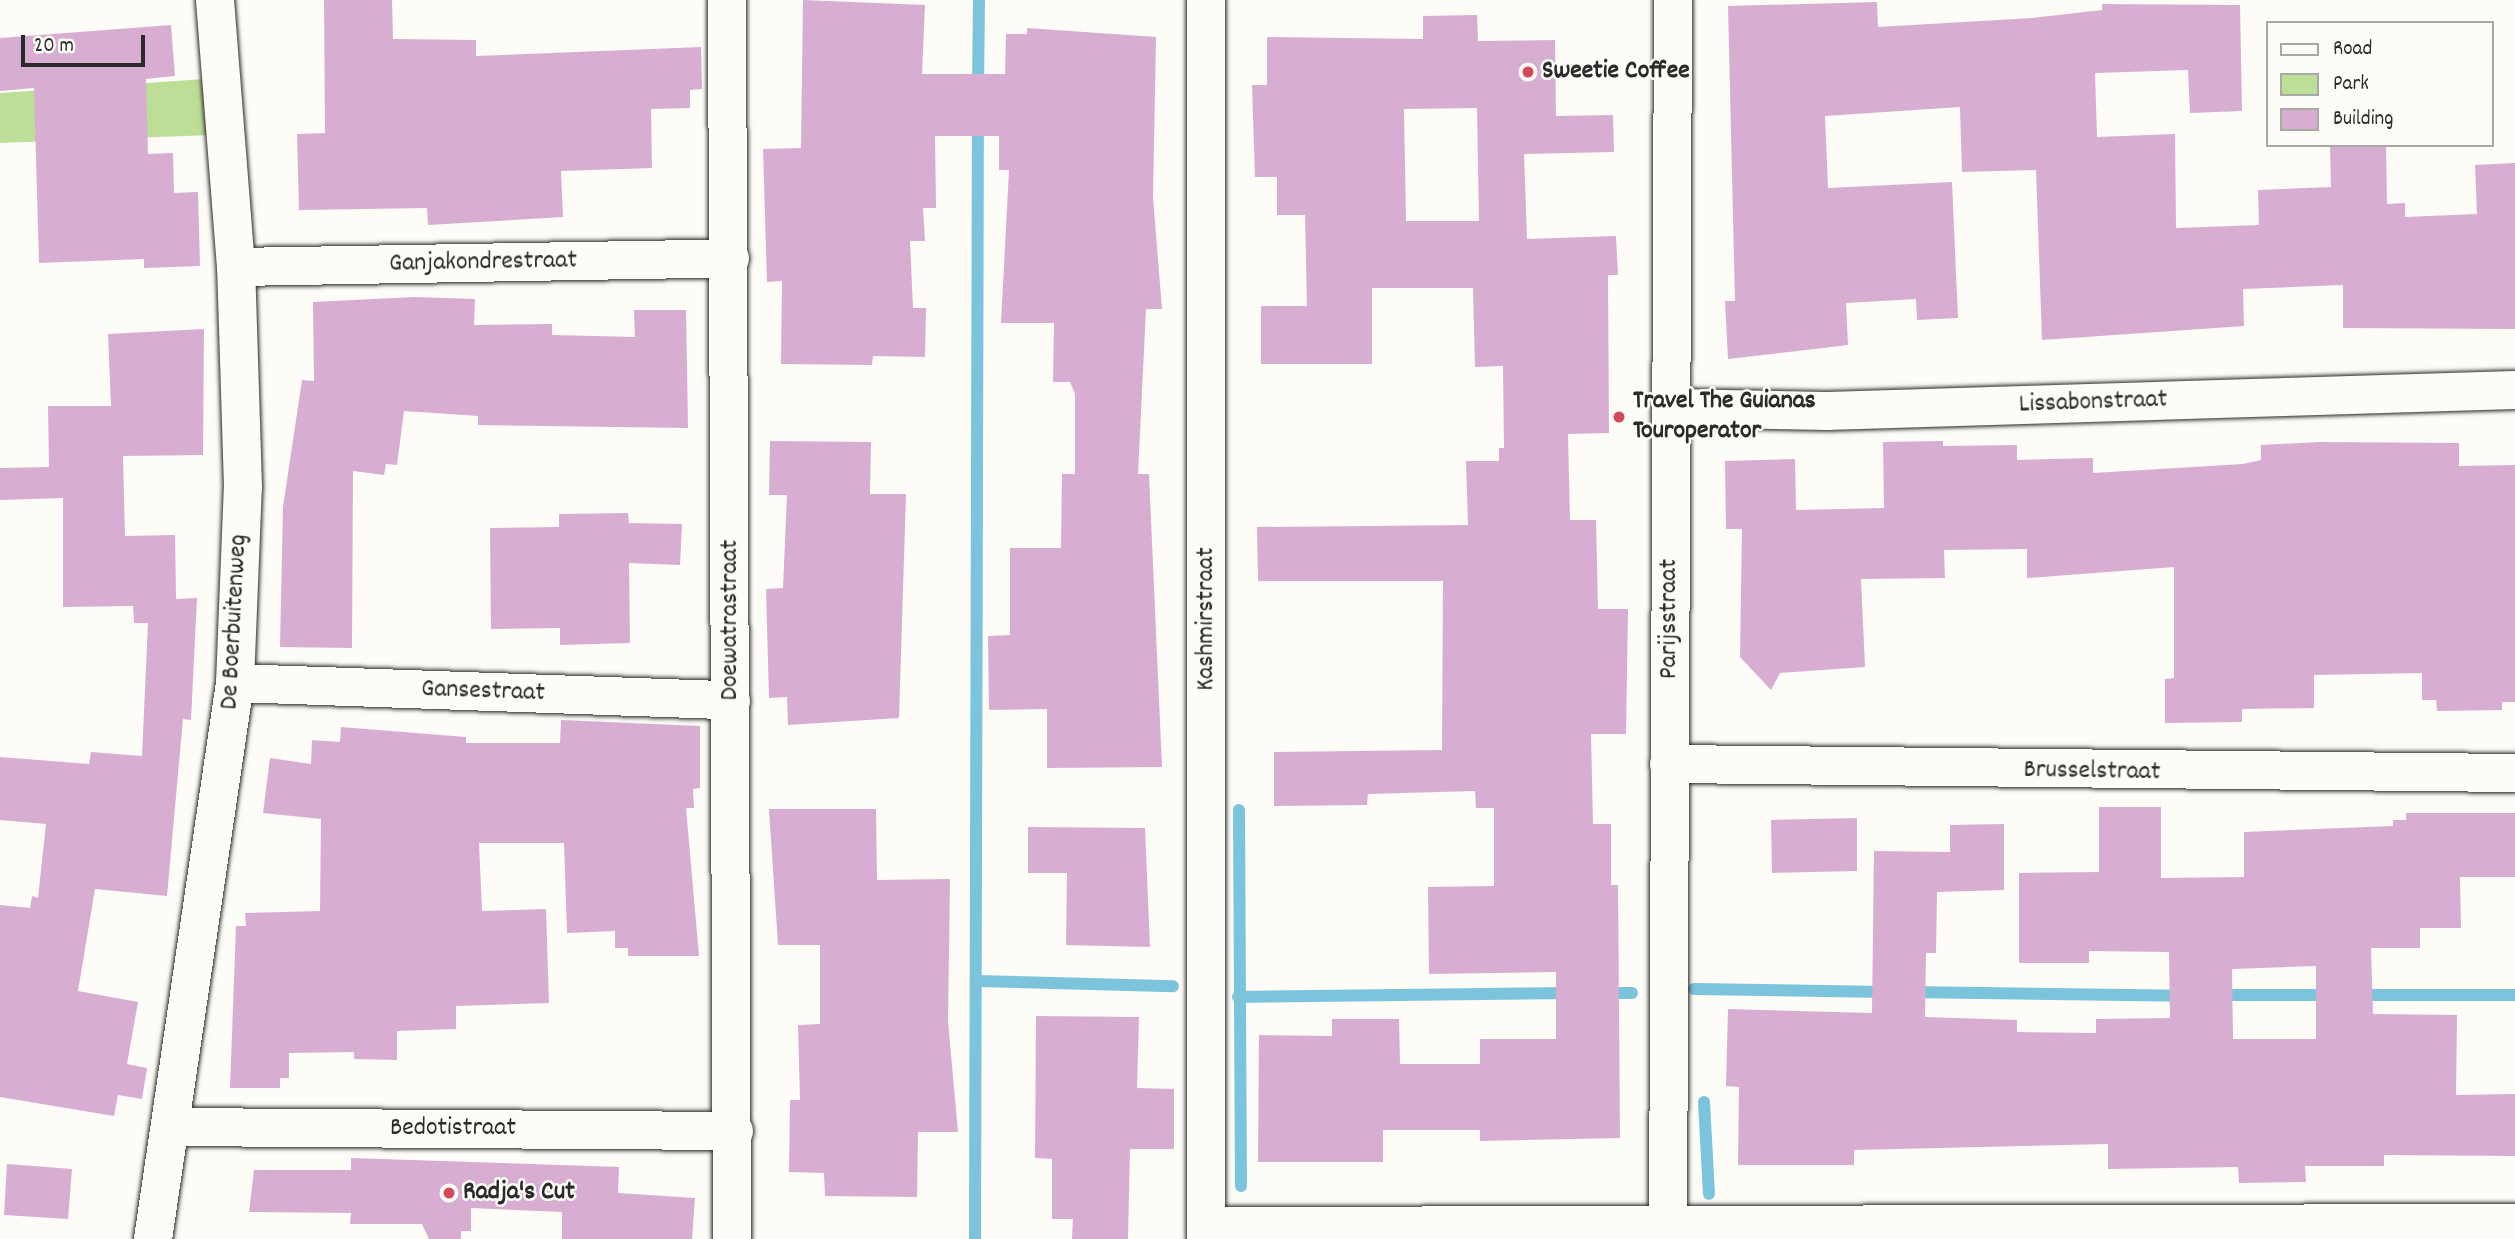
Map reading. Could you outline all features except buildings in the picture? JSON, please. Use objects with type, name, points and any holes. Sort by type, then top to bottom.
[{"type":"street","name":"De Boerbuitenweg","points":[[152,1239],[172,1127],[234,683],[243,487],[236,267],[215,0]]},
{"type":"street","name":"Doewatrastraat","points":[[727,0],[734,1131],[732,1239]]},
{"type":"street","name":"Kashmirstraat","points":[[1206,0],[1206,1233]]},
{"type":"street","name":"Parijsstraat","points":[[1668,1232],[1673,0]]},
{"type":"street","name":"Ganjakondrestraat","points":[[236,267],[730,258]]},
{"type":"street","name":"Lissabonstraat","points":[[1671,408],[1827,411],[2515,390]]},
{"type":"street","name":"Gansestraat","points":[[234,683],[731,700]]},
{"type":"street","name":"Brusselstraat","points":[[1669,764],[2515,773]]},
{"type":"street","name":"Bedotistraat","points":[[172,1127],[734,1131]]},
{"type":"street","points":[[1206,1233],[2096,1233],[2515,1223]]},
{"type":"green space","points":[[205,79],[211,135],[0,143],[0,93]]},
{"type":"waterway","points":[[978,91],[979,0]]},
{"type":"waterway","points":[[975,1239],[978,119]]},
{"type":"waterway","points":[[1239,810],[1241,1186]]},
{"type":"waterway","points":[[976,981],[1173,986]]},
{"type":"waterway","points":[[1694,989],[1887,992]]},
{"type":"waterway","points":[[1908,992],[2184,996]]},
{"type":"waterway","points":[[1238,997],[1572,993]]},
{"type":"waterway","points":[[1604,993],[1632,993]]},
{"type":"waterway","points":[[2216,995],[2331,995]]},
{"type":"waterway","points":[[2356,995],[2515,995]]},
{"type":"waterway","points":[[1704,1102],[1709,1194]]},
{"type":"place","name":"Sweetie Coffee","points":[[1528,72]]},
{"type":"place","name":"Travel The Guianas Touroperator","points":[[1619,417]]},
{"type":"place","name":"Radja's Cut","points":[[449,1193]]}]
